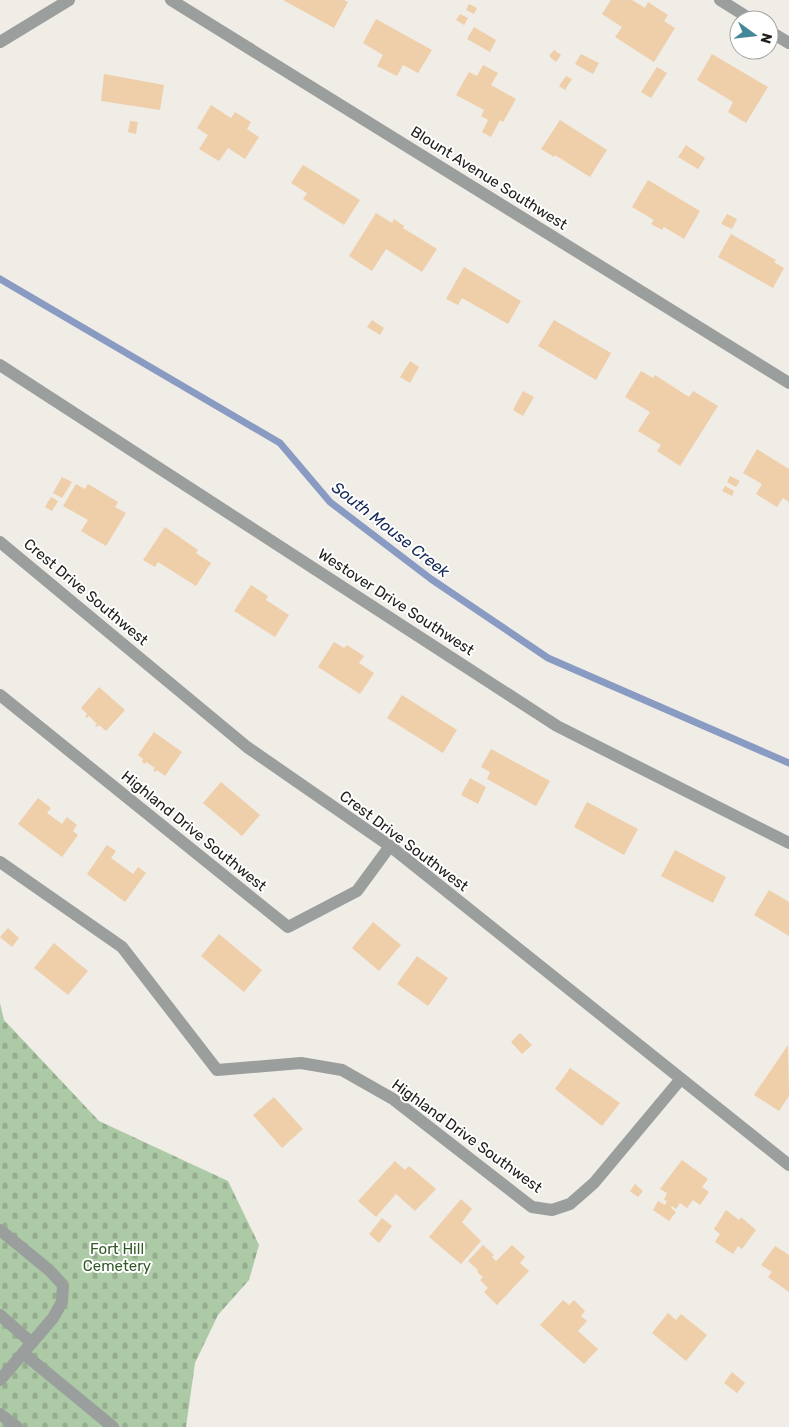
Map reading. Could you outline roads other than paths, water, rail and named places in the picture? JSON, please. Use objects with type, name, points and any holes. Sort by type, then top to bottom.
[{"type":"street","points":[[0,42],[69,0]]},
{"type":"street","name":"Blount Avenue Southwest","points":[[171,0],[789,383]]},
{"type":"street","points":[[720,0],[736,10]]},
{"type":"street","name":"Westover Drive Southwest","points":[[0,365],[557,726],[789,843]]},
{"type":"street","name":"Crest Drive Southwest","points":[[0,542],[247,747],[390,846],[680,1080],[789,1165]]},
{"type":"street","name":"Highland Drive Southwest","points":[[0,695],[288,927],[357,891],[390,846]]},
{"type":"street","name":"Highland Drive Southwest","points":[[0,862],[122,947],[217,1070],[301,1063],[342,1070],[393,1099],[532,1207],[552,1210],[570,1204],[594,1183],[680,1080]]},
{"type":"street","points":[[0,1230],[49,1270],[63,1285],[62,1302],[53,1318],[0,1380]]},
{"type":"street","points":[[0,1315],[32,1343]]},
{"type":"street","points":[[23,1353],[113,1427]]},
{"type":"street","points":[[0,1414],[17,1427]]},
{"type":"waterway","name":"South Mouse Creek","points":[[0,279],[280,443],[330,502],[431,579],[548,658],[789,763]]},
{"type":"park label","name":"Fort Hill Cemetery","points":[[117,1258]]}]
